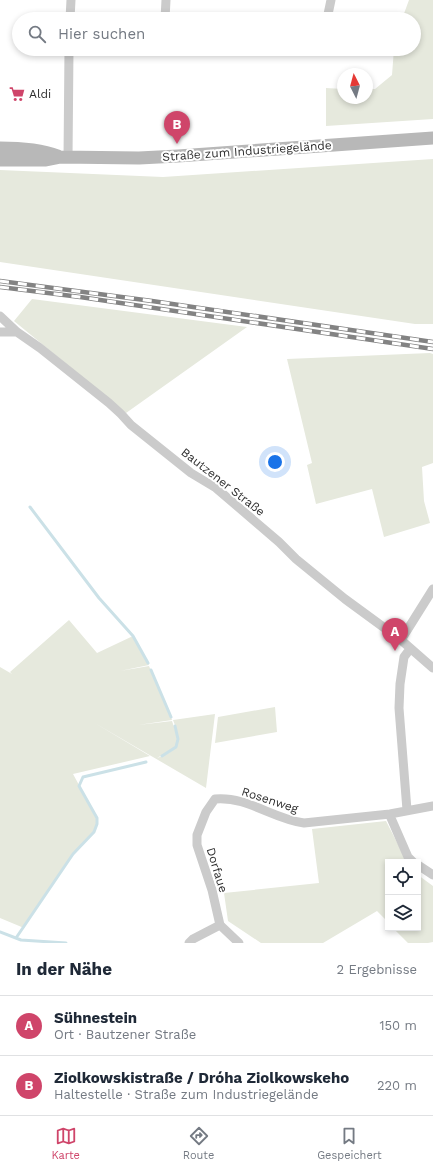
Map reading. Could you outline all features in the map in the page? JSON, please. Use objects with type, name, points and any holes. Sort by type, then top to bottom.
[{"type":"main road","name":"Straße zum Industriegelände","points":[[0,160],[139,158],[433,138]]},
{"type":"main road","name":"Straße zum Industriegelände","points":[[0,148],[31,149],[49,152],[65,158]]},
{"type":"street","points":[[70,12],[71,0]]},
{"type":"street","points":[[165,12],[166,0]]},
{"type":"street","points":[[328,12],[331,0]]},
{"type":"street","points":[[65,158],[69,56]]},
{"type":"street","name":"Bautzener Straße","points":[[0,316],[17,332],[40,348],[109,403],[122,414],[131,425],[192,473],[216,488],[279,542],[296,559],[345,599],[401,640],[410,650],[433,668]]},
{"type":"street","points":[[0,332],[17,332]]},
{"type":"street","points":[[401,640],[433,589]]},
{"type":"street","points":[[407,810],[399,708],[400,684],[404,657],[410,650]]},
{"type":"street","name":"Rosenweg","points":[[215,799],[224,798],[251,804],[291,821],[304,823],[390,814],[433,806]]},
{"type":"street","name":"Dorfaue","points":[[215,799],[206,812],[197,834],[197,845],[212,890],[220,925]]},
{"type":"street","points":[[390,814],[410,859]]},
{"type":"street","points":[[421,867],[433,875]]},
{"type":"street","points":[[189,943],[193,939],[220,925],[239,943]]},
{"type":"shaded area","points":[[409,0],[433,0],[433,119],[326,126],[326,88],[337,89],[337,104],[373,104],[373,89],[392,75],[393,56],[421,56],[421,12],[405,12]]},
{"type":"shaded area","points":[[433,159],[433,324],[415,324],[0,262],[0,170],[163,177]]},
{"type":"shaded area","points":[[32,299],[247,327],[126,413],[14,321]]},
{"type":"shaded area","points":[[433,354],[433,463],[422,467],[424,501],[430,523],[384,537],[372,489],[316,504],[307,465],[312,463],[287,359]]},
{"type":"shaded area","points":[[69,620],[97,653],[133,636],[149,665],[120,671],[149,666],[172,720],[138,725],[172,721],[178,739],[178,734],[173,720],[215,714],[206,788],[93,722],[150,756],[73,774],[97,818],[97,824],[93,832],[73,854],[24,928],[0,918],[0,667],[12,674],[10,672]],"holes":[[[175,748],[165,755],[157,758]]]},
{"type":"shaded area","points":[[275,707],[277,732],[215,743],[218,717]]},
{"type":"shaded area","points":[[386,821],[405,859],[385,859],[385,919],[377,911],[323,943],[261,943],[228,921],[224,893],[319,883],[312,829]]},
{"type":"shaded area","points":[[421,877],[433,886],[433,942],[408,943],[396,931],[421,931]]},
{"type":"waterway","points":[[30,507],[99,598],[133,636],[148,663]]},
{"type":"waterway","points":[[151,670],[171,717]]},
{"type":"waterway","points":[[162,756],[176,747],[178,739],[175,726]]},
{"type":"waterway","points":[[16,938],[73,854],[94,832],[97,824],[97,818],[79,786],[83,777],[146,762]]},
{"type":"waterway","points":[[0,932],[21,940],[66,943]]},
{"type":"railway","points":[[0,281],[152,301],[433,342]]},
{"type":"railway","points":[[0,287],[80,297],[433,349]]},
{"type":"place","name":"Aldi","points":[[17,94]]},
{"type":"place","name":"Ziolkowskistraße / Dróha Ziolkowskeho","points":[[177,144]]},
{"type":"place","name":"Sühnestein","points":[[395,651]]}]
